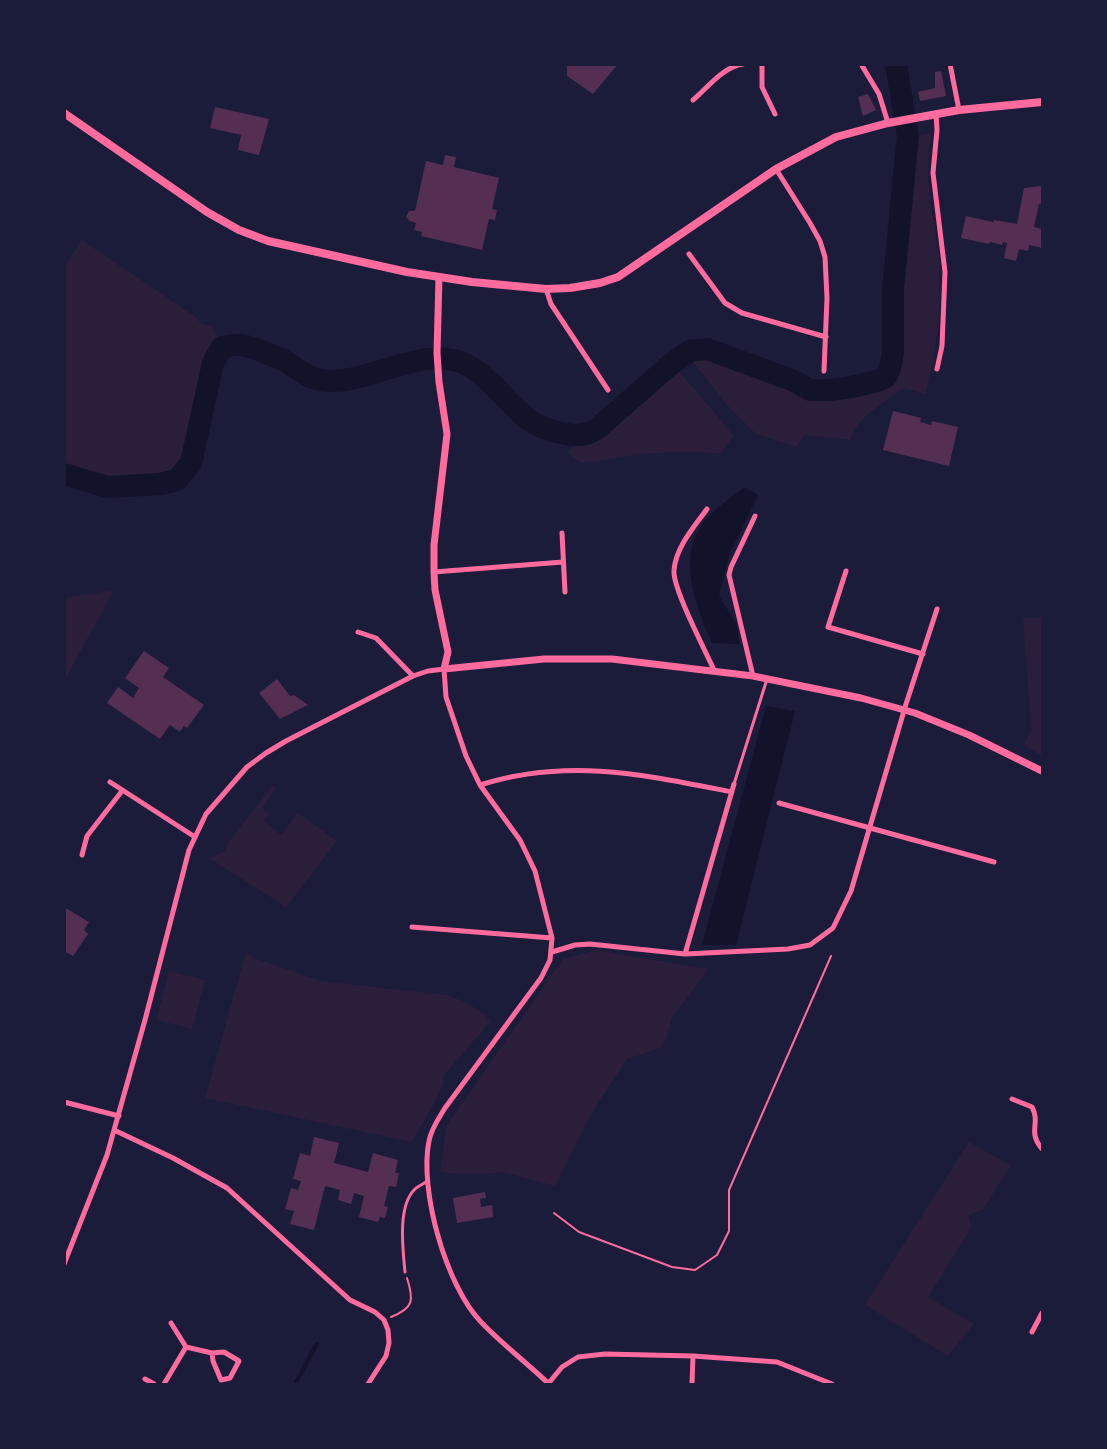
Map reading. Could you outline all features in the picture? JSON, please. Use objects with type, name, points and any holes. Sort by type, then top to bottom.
[{"type":"main road","points":[[64,113],[207,212],[239,230],[268,241],[407,272],[546,289],[600,283],[618,277],[776,169],[836,137],[888,123],[959,110],[1042,102]]},
{"type":"street","points":[[693,100],[726,71],[743,64]]},
{"type":"street","points":[[762,64],[762,87],[776,114]]},
{"type":"street","points":[[861,64],[879,94],[888,123]]},
{"type":"street","points":[[950,64],[959,110]]},
{"type":"street","points":[[936,114],[933,173],[945,272],[942,346],[938,369]]},
{"type":"street","points":[[776,169],[815,232],[825,257],[824,371]]},
{"type":"street","points":[[689,255],[725,303],[742,313],[826,337]]},
{"type":"street","points":[[439,277],[438,376],[447,434],[434,545],[434,572],[435,590],[448,652],[444,669],[446,698],[466,756],[480,785],[520,840],[535,870],[552,938],[552,952],[548,968],[542,978],[445,1108],[429,1140],[427,1181],[441,1250],[457,1285],[479,1321],[548,1384],[562,1367],[578,1357],[605,1353],[777,1362],[832,1384]]},
{"type":"street","points":[[546,289],[557,314],[608,390]]},
{"type":"street","points":[[708,509],[686,539],[676,558],[674,579],[714,670]]},
{"type":"street","points":[[753,676],[729,575],[755,516]]},
{"type":"street","points":[[562,533],[565,592]]},
{"type":"street","points":[[434,572],[563,562]]},
{"type":"street","points":[[846,571],[828,627],[922,654]]},
{"type":"street","points":[[552,952],[575,945],[590,944],[685,954],[788,949],[810,945],[833,928],[851,891],[937,609]]},
{"type":"street","points":[[358,632],[376,638],[413,676]]},
{"type":"street","points":[[64,1264],[107,1155],[189,850],[206,814],[247,767],[256,760],[285,741],[413,676],[428,671],[544,659],[612,659],[714,670],[753,676],[905,710],[969,735],[1042,771]]},
{"type":"street","points":[[480,785],[514,776],[550,771],[587,770],[645,775],[732,792]]},
{"type":"street","points":[[110,782],[195,837]]},
{"type":"street","points":[[685,954],[734,784]]},
{"type":"street","points":[[82,855],[87,836],[122,791]]},
{"type":"street","points":[[779,803],[994,862]]},
{"type":"street","points":[[412,927],[552,938]]},
{"type":"street","points":[[1012,1099],[1032,1107],[1035,1113],[1036,1142],[1042,1149]]},
{"type":"street","points":[[64,1102],[119,1116]]},
{"type":"street","points":[[114,1130],[173,1158],[227,1188],[350,1300],[375,1312],[384,1320],[388,1330],[388,1350],[368,1384]]},
{"type":"street","points":[[1032,1332],[1042,1312]]},
{"type":"street","points":[[171,1323],[186,1347],[212,1353],[224,1352],[239,1361],[230,1378],[221,1380],[212,1353]]},
{"type":"street","points":[[164,1384],[186,1347]]},
{"type":"street","points":[[692,1384],[693,1356]]},
{"type":"street","points":[[145,1379],[154,1384]]},
{"type":"lane","points":[[734,784],[767,679]]},
{"type":"lane","points":[[405,1272],[402,1240],[404,1212],[414,1190],[427,1181]]},
{"type":"path","points":[[554,1213],[579,1232],[672,1267],[696,1270],[717,1255],[729,1231],[729,1190],[831,956]]},
{"type":"path","points":[[384,1320],[402,1313],[411,1302],[405,1272]]},
{"type":"shaded area","points":[[931,133],[928,181],[938,253],[940,295],[933,361],[925,394],[904,388],[865,417],[850,440],[804,435],[797,447],[756,434],[727,405],[692,361],[706,351],[776,387],[821,397],[852,392],[887,381],[893,373],[900,341],[900,284],[913,137]]},
{"type":"shaded area","points":[[82,240],[197,318],[201,324],[212,326],[222,347],[213,363],[191,463],[177,480],[160,484],[107,487],[65,474],[65,266]]},
{"type":"shaded area","points":[[679,371],[734,436],[721,453],[642,454],[584,463],[569,454],[569,450],[607,426]]},
{"type":"shaded area","points":[[744,487],[758,495],[729,555],[719,596],[736,623],[740,644],[712,643],[691,579],[692,546],[698,531],[708,517]]},
{"type":"shaded area","points":[[114,590],[68,674],[65,679],[65,598]]},
{"type":"shaded area","points":[[1023,618],[1042,618],[1042,756],[1024,745],[1031,730]]},
{"type":"shaded area","points":[[766,706],[795,711],[736,945],[702,945]]},
{"type":"shaded area","points":[[273,785],[276,788],[262,808],[269,814],[264,821],[281,835],[298,813],[337,841],[286,907],[209,858],[225,851],[227,844]]},
{"type":"shaded area","points":[[596,950],[708,969],[672,1018],[663,1047],[627,1059],[591,1114],[555,1186],[502,1172],[471,1175],[440,1172],[446,1126],[563,959]]},
{"type":"shaded area","points":[[246,952],[254,958],[321,981],[445,995],[470,1005],[491,1021],[445,1074],[440,1092],[412,1142],[205,1098]]},
{"type":"shaded area","points":[[169,971],[205,980],[192,1029],[156,1020]]},
{"type":"shaded area","points":[[969,1142],[1011,1165],[983,1210],[968,1215],[972,1226],[928,1297],[974,1324],[948,1356],[865,1305]]},
{"type":"building","points":[[567,64],[618,64],[593,94],[567,76]]},
{"type":"building","points":[[941,71],[946,96],[920,101],[918,92],[935,88],[935,72]]},
{"type":"building","points":[[868,94],[876,110],[863,116],[858,97]]},
{"type":"building","points":[[215,107],[269,119],[259,155],[238,150],[241,135],[210,128]]},
{"type":"building","points":[[445,155],[456,157],[454,167],[499,178],[492,209],[497,210],[495,220],[489,219],[482,250],[421,236],[422,232],[414,230],[416,223],[406,217],[409,211],[415,211],[426,161],[443,165]]},
{"type":"building","points":[[1042,186],[1042,203],[1039,204],[1034,227],[1042,229],[1042,248],[1029,245],[1028,251],[1019,249],[1016,261],[1004,258],[1007,243],[1003,242],[1002,245],[990,242],[989,244],[961,238],[966,216],[1017,224],[1024,188]]},
{"type":"building","points":[[893,411],[921,418],[920,422],[931,425],[932,421],[958,427],[949,466],[883,450]]},
{"type":"building","points":[[144,651],[169,668],[163,677],[204,705],[187,728],[184,726],[180,732],[170,725],[160,739],[107,703],[118,687],[133,698],[139,688],[125,678]]},
{"type":"building","points":[[277,679],[290,696],[294,695],[308,705],[280,719],[259,693]]},
{"type":"building","points":[[64,907],[89,922],[84,930],[88,934],[73,956],[64,951]]},
{"type":"building","points":[[314,1137],[339,1143],[334,1163],[368,1172],[373,1153],[398,1160],[395,1173],[399,1173],[396,1187],[389,1186],[384,1206],[388,1207],[385,1218],[380,1217],[378,1222],[359,1217],[364,1196],[354,1193],[351,1204],[338,1200],[340,1190],[325,1186],[314,1230],[290,1224],[294,1211],[285,1209],[291,1188],[298,1190],[301,1181],[293,1179],[300,1153],[310,1156]]},
{"type":"building","points":[[485,1192],[486,1198],[480,1199],[481,1207],[492,1205],[493,1217],[457,1223],[453,1198]]},
{"type":"waterway","points":[[64,474],[107,487],[160,484],[177,480],[191,463],[213,363],[222,347],[233,345],[262,351],[283,360],[309,376],[328,381],[362,376],[417,361],[435,358],[452,359],[476,370],[529,420],[556,432],[572,435],[586,434],[598,428],[670,365],[690,351],[707,349],[792,380],[810,390],[852,387],[886,377],[893,353],[893,289],[908,136],[896,64]]},
{"type":"waterway","points":[[295,1384],[317,1344]]}]
